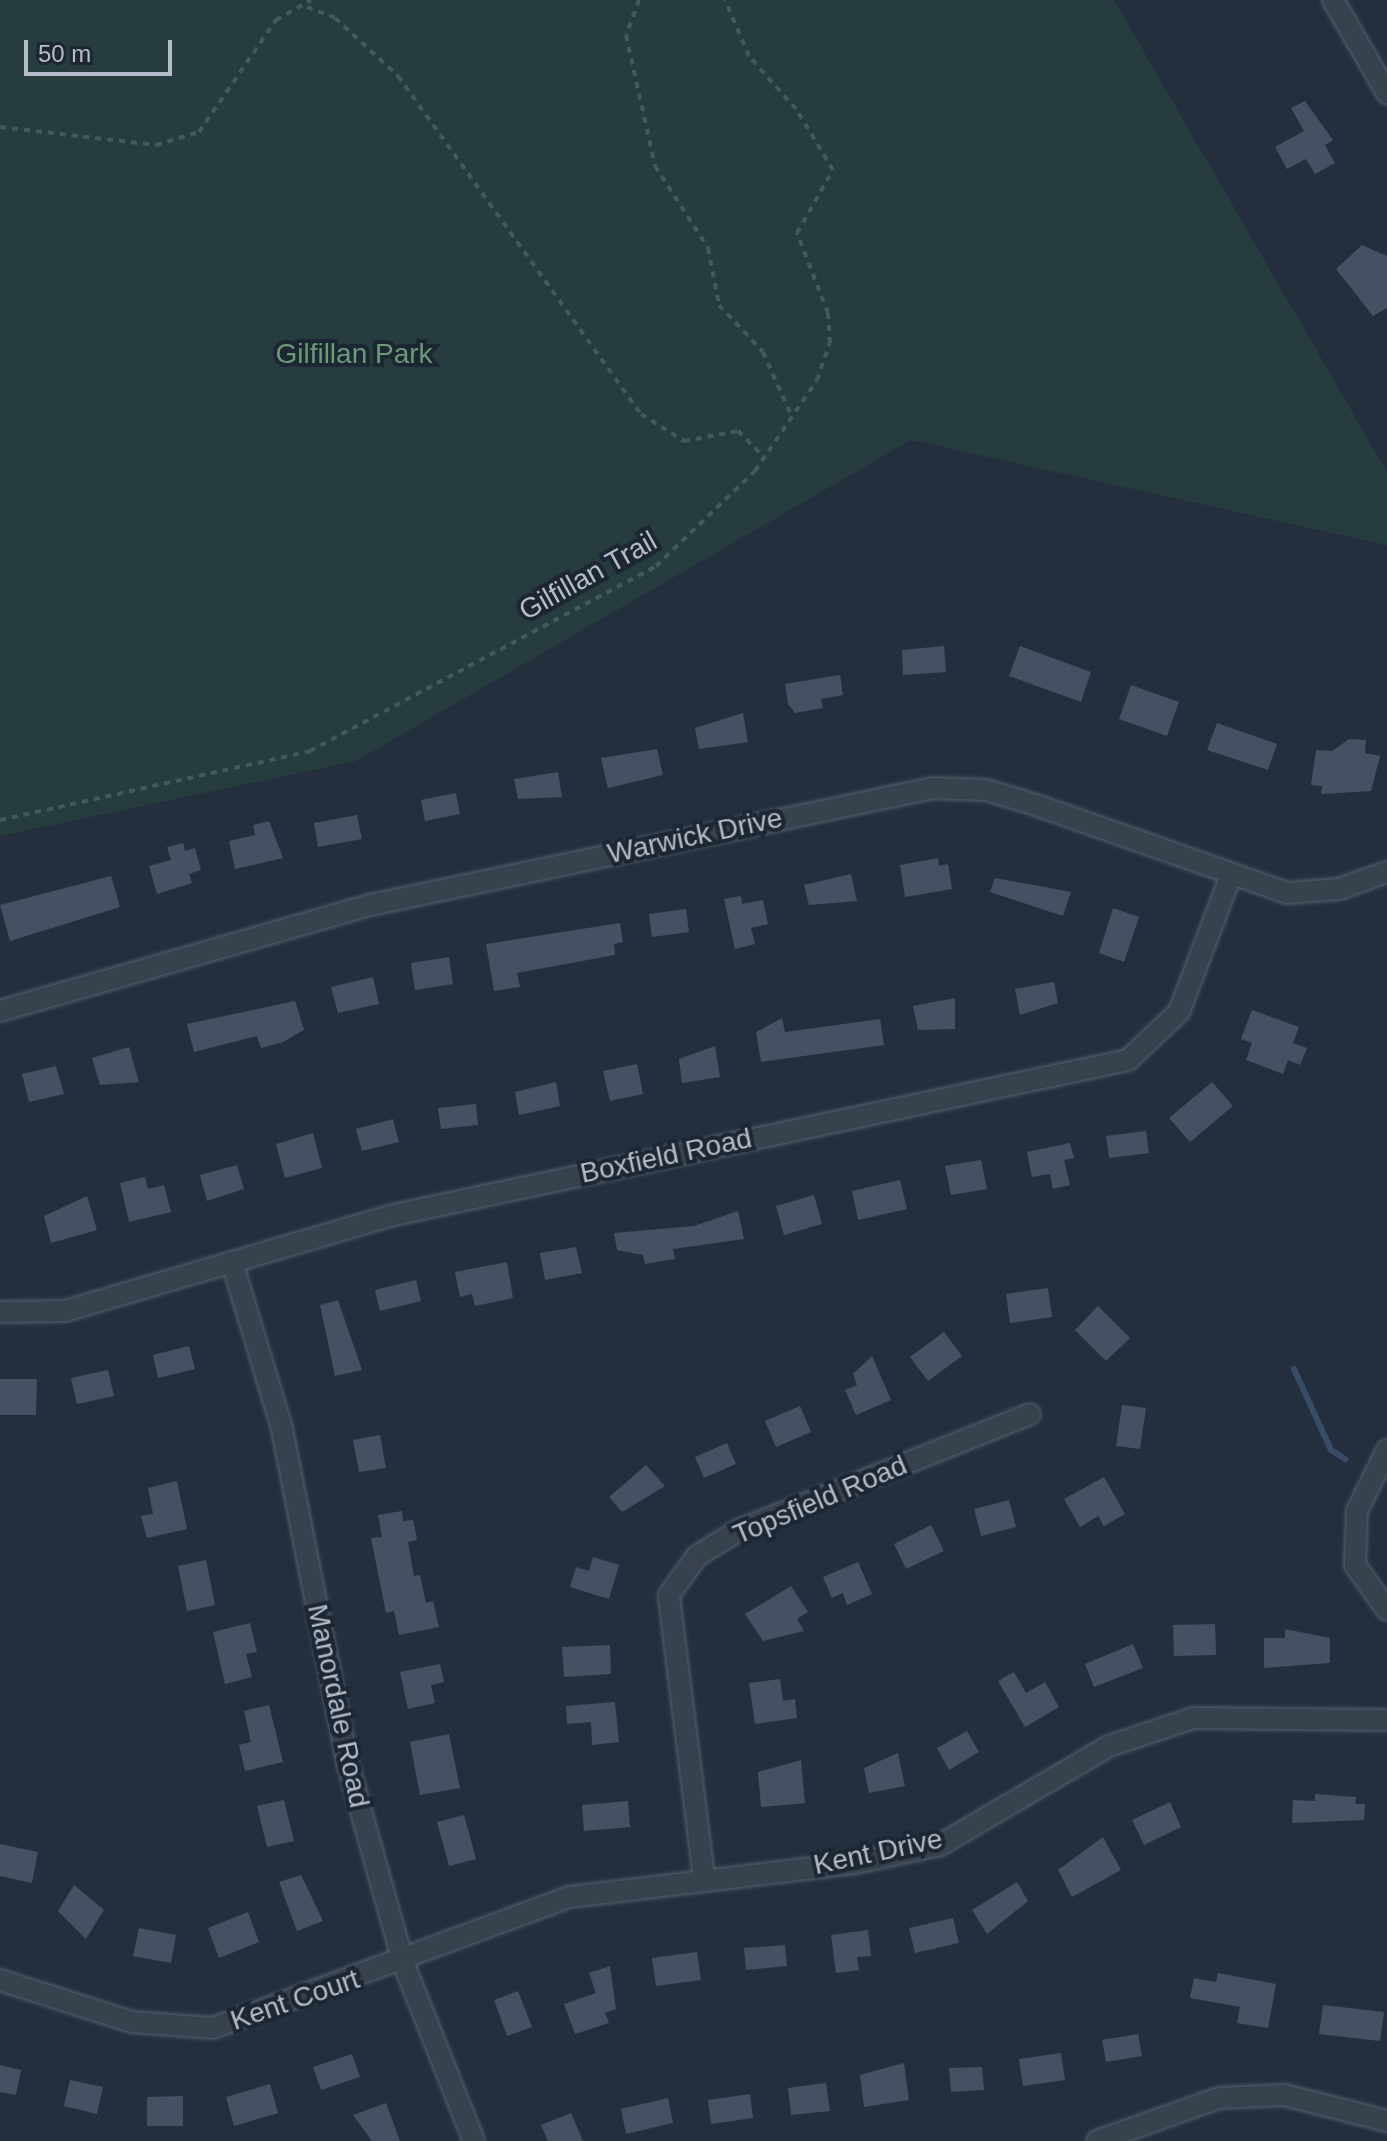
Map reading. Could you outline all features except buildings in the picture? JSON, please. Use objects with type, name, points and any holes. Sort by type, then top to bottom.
[{"type":"street","points":[[1333,0],[1387,93]]},
{"type":"street","name":"Warwick Drive","points":[[0,1011],[370,905],[933,788],[1022,801],[1230,878],[1287,893],[1339,889],[1387,872]]},
{"type":"street","name":"Boxfield Road","points":[[0,1312],[65,1311],[433,1206],[1128,1060],[1179,1012],[1230,878]]},
{"type":"street","name":"Manordale Road","points":[[232,1262],[282,1429],[347,1761],[403,1962],[474,2141]]},
{"type":"street","name":"Topsfield Road","points":[[704,1878],[669,1595],[697,1556],[739,1530],[1030,1414]]},
{"type":"street","points":[[1387,1450],[1357,1511],[1355,1565],[1387,1610]]},
{"type":"street","name":"Kent Drive","points":[[403,1962],[570,1897],[704,1878],[855,1863],[940,1845],[1109,1746],[1193,1718],[1387,1720]]},
{"type":"street","name":"Kent Court","points":[[0,1980],[132,2022],[213,2028],[403,1962]]},
{"type":"street","points":[[1097,2141],[1219,2098],[1284,2095],[1387,2121]]},
{"type":"path","points":[[0,127],[156,145],[199,132],[276,20],[307,7],[311,0]]},
{"type":"path","points":[[639,0],[626,35],[655,166],[708,248],[719,305],[763,352],[792,417]]},
{"type":"path","name":"Gilfillan Trail","points":[[0,820],[310,751],[656,566],[711,520],[764,457],[817,380],[830,343],[828,313],[797,233],[833,170],[796,109],[749,56],[725,0]]},
{"type":"path","points":[[307,7],[335,18],[398,76],[641,414],[684,441],[738,431],[764,457]]},
{"type":"green space","name":"Gilfillan Park","points":[[0,0],[1114,0],[1387,472],[1387,545],[911,440],[356,761],[0,836]]},
{"type":"waterway","points":[[1294,1369],[1331,1450],[1345,1459]]}]
